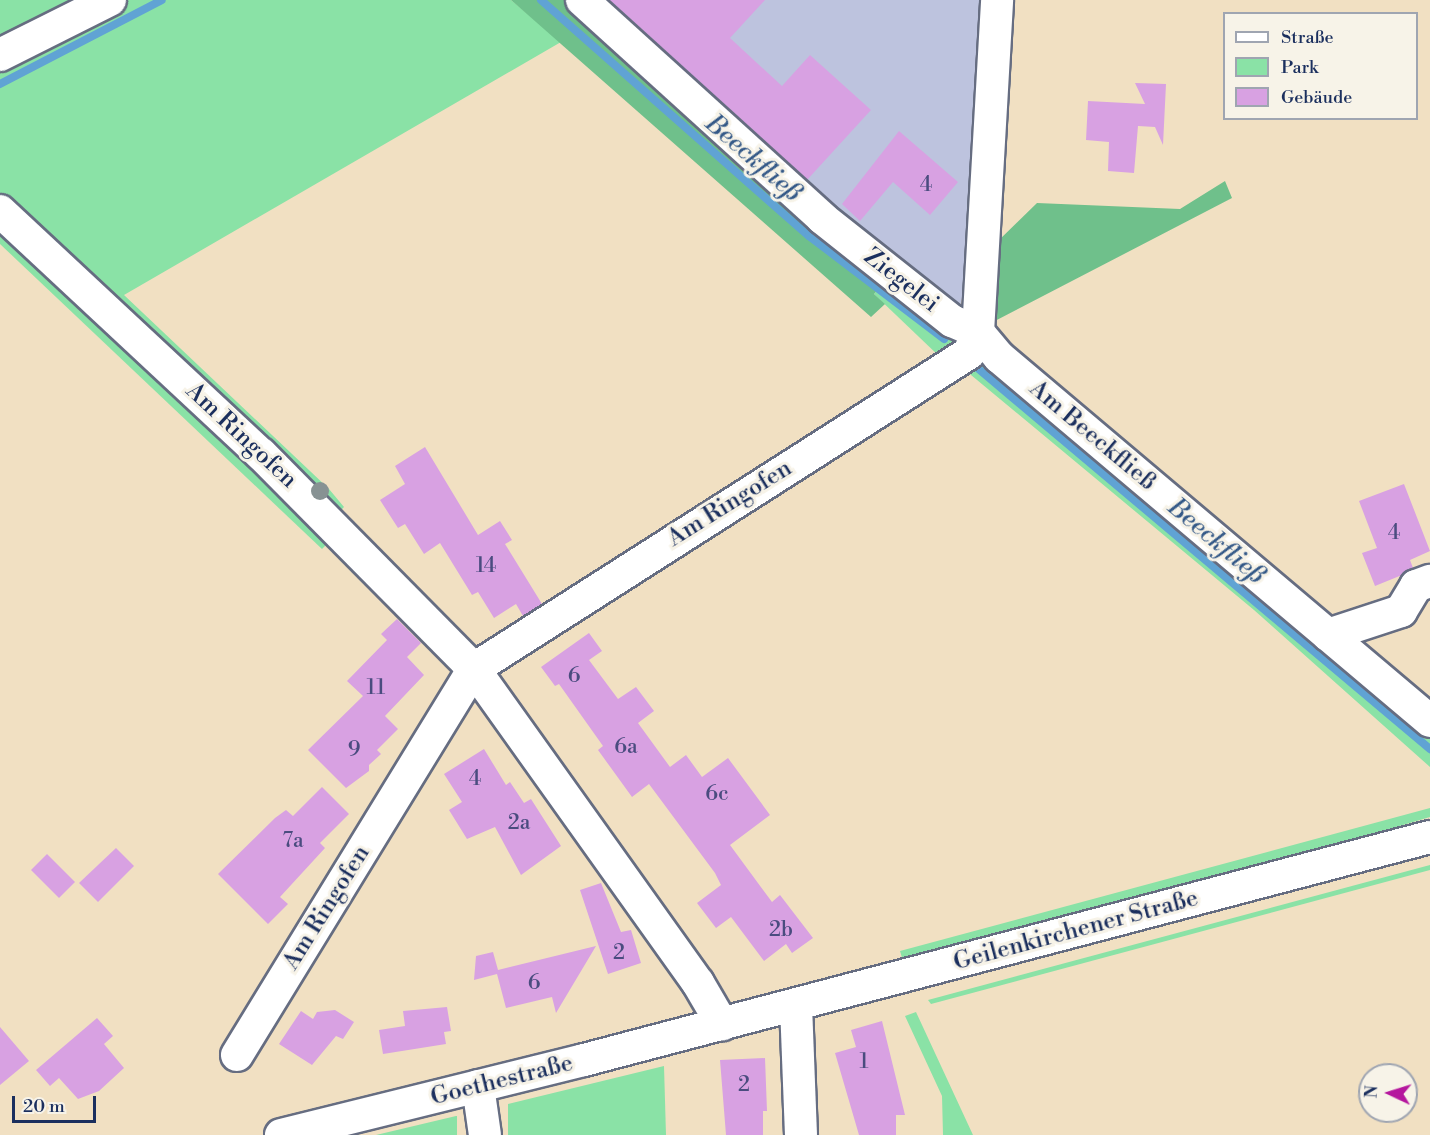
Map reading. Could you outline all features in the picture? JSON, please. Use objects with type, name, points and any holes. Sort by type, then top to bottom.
[{"type":"street","points":[[0,55],[110,0]]},
{"type":"street","name":"Ziegelei","points":[[582,0],[822,218],[952,321],[978,333],[997,0]]},
{"type":"street","name":"Am Ringofen","points":[[0,211],[270,462],[474,669],[698,983],[722,1024]]},
{"type":"street","name":"Am Beeckfließ","points":[[978,333],[999,357],[1430,722]]},
{"type":"street","name":"Am Ringofen","points":[[237,1055],[474,669],[969,353],[978,333]]},
{"type":"street","points":[[1328,635],[1401,611],[1416,586],[1430,581]]},
{"type":"street","name":"Geilenkirchener Straße","points":[[722,1024],[1430,837]]},
{"type":"street","points":[[796,1005],[801,1135]]},
{"type":"street","name":"Goethestraße","points":[[281,1135],[722,1024]]},
{"type":"street","points":[[478,1086],[485,1135]]},
{"type":"shaded area","points":[[591,0],[990,0],[968,272],[958,315]]},
{"type":"green space","points":[[0,0],[93,0],[0,47]]},
{"type":"green space","points":[[124,0],[511,0],[561,42],[124,295],[329,489],[344,507],[339,512],[0,193],[0,62]]},
{"type":"green space","points":[[511,0],[570,0],[885,280],[874,294],[885,304],[871,317]]},
{"type":"green space","points":[[1225,181],[1232,198],[991,323],[995,244],[1037,203],[1180,209]]},
{"type":"green space","points":[[0,230],[332,539],[322,549],[0,244]]},
{"type":"green space","points":[[885,280],[957,330],[957,343],[941,358],[874,294]]},
{"type":"green space","points":[[981,359],[1430,735],[1430,767],[1254,610],[965,370]]},
{"type":"green space","points":[[1430,808],[1430,817],[1214,881],[903,961],[900,951]]},
{"type":"green space","points":[[1430,865],[1430,870],[931,1004],[928,1000]]},
{"type":"green space","points":[[916,1012],[973,1135],[943,1135],[942,1096],[905,1016]]},
{"type":"green space","points":[[664,1066],[666,1135],[508,1135],[508,1104]]},
{"type":"green space","points":[[456,1116],[457,1135],[376,1135]]},
{"type":"building","points":[[609,0],[765,0],[730,38],[782,86],[810,55],[871,110],[807,180]]},
{"type":"building","points":[[1135,83],[1166,84],[1163,145],[1155,127],[1138,126],[1134,173],[1108,171],[1109,142],[1086,140],[1088,101],[1145,104]]},
{"type":"building","points":[[899,131],[958,182],[930,215],[893,182],[860,221],[842,204]]},
{"type":"building","points":[[425,447],[478,535],[500,521],[512,540],[505,544],[542,604],[523,616],[516,604],[494,618],[478,592],[472,595],[440,543],[424,554],[405,524],[398,528],[380,500],[405,484],[395,466]]},
{"type":"building","points":[[1404,484],[1430,551],[1410,560],[1413,568],[1402,575],[1375,586],[1362,553],[1377,548],[1359,501]]},
{"type":"building","points":[[397,619],[421,643],[407,657],[424,675],[385,716],[398,729],[377,750],[381,754],[369,765],[369,771],[346,788],[308,750],[363,696],[347,681],[387,640],[381,634]]},
{"type":"building","points":[[589,633],[602,651],[589,660],[618,699],[636,687],[654,711],[638,723],[670,767],[686,755],[702,777],[728,758],[770,815],[730,845],[772,902],[780,895],[813,938],[792,953],[786,944],[764,961],[731,917],[716,928],[697,903],[721,885],[715,873],[649,784],[632,797],[598,750],[603,746],[559,684],[555,686],[541,667]]},
{"type":"building","points":[[484,749],[506,785],[510,782],[524,803],[531,799],[561,846],[521,875],[495,827],[467,839],[449,810],[462,802],[444,774]]},
{"type":"building","points":[[322,787],[349,814],[320,843],[325,848],[280,897],[288,904],[268,924],[218,874],[275,818],[286,810],[293,816]]},
{"type":"building","points":[[116,848],[134,866],[98,902],[79,883]]},
{"type":"building","points":[[47,854],[75,882],[59,898],[31,870]]},
{"type":"building","points":[[601,883],[621,932],[631,930],[641,963],[608,974],[580,890]]},
{"type":"building","points":[[596,946],[556,1013],[552,997],[506,1008],[497,974],[474,980],[476,956],[493,952],[498,970]]},
{"type":"building","points":[[447,1007],[451,1031],[444,1032],[446,1044],[383,1054],[379,1030],[405,1026],[403,1011]]},
{"type":"building","points":[[335,1010],[354,1022],[343,1039],[336,1036],[312,1065],[279,1044],[301,1011],[313,1019],[317,1012]]},
{"type":"building","points":[[97,1018],[113,1036],[104,1044],[124,1068],[99,1091],[78,1099],[59,1078],[50,1086],[36,1070]]},
{"type":"building","points":[[882,1021],[905,1115],[896,1115],[896,1135],[859,1135],[835,1053],[856,1047],[851,1030]]},
{"type":"building","points":[[0,1027],[29,1061],[0,1085]]},
{"type":"building","points":[[765,1058],[767,1111],[763,1111],[763,1135],[726,1135],[720,1060]]},
{"type":"waterway","name":"Beeckfließ","points":[[0,84],[162,0]]},
{"type":"waterway","name":"Beeckfließ","points":[[541,0],[809,236],[944,339]]},
{"type":"waterway","name":"Beeckfließ","points":[[975,366],[1430,749]]}]
